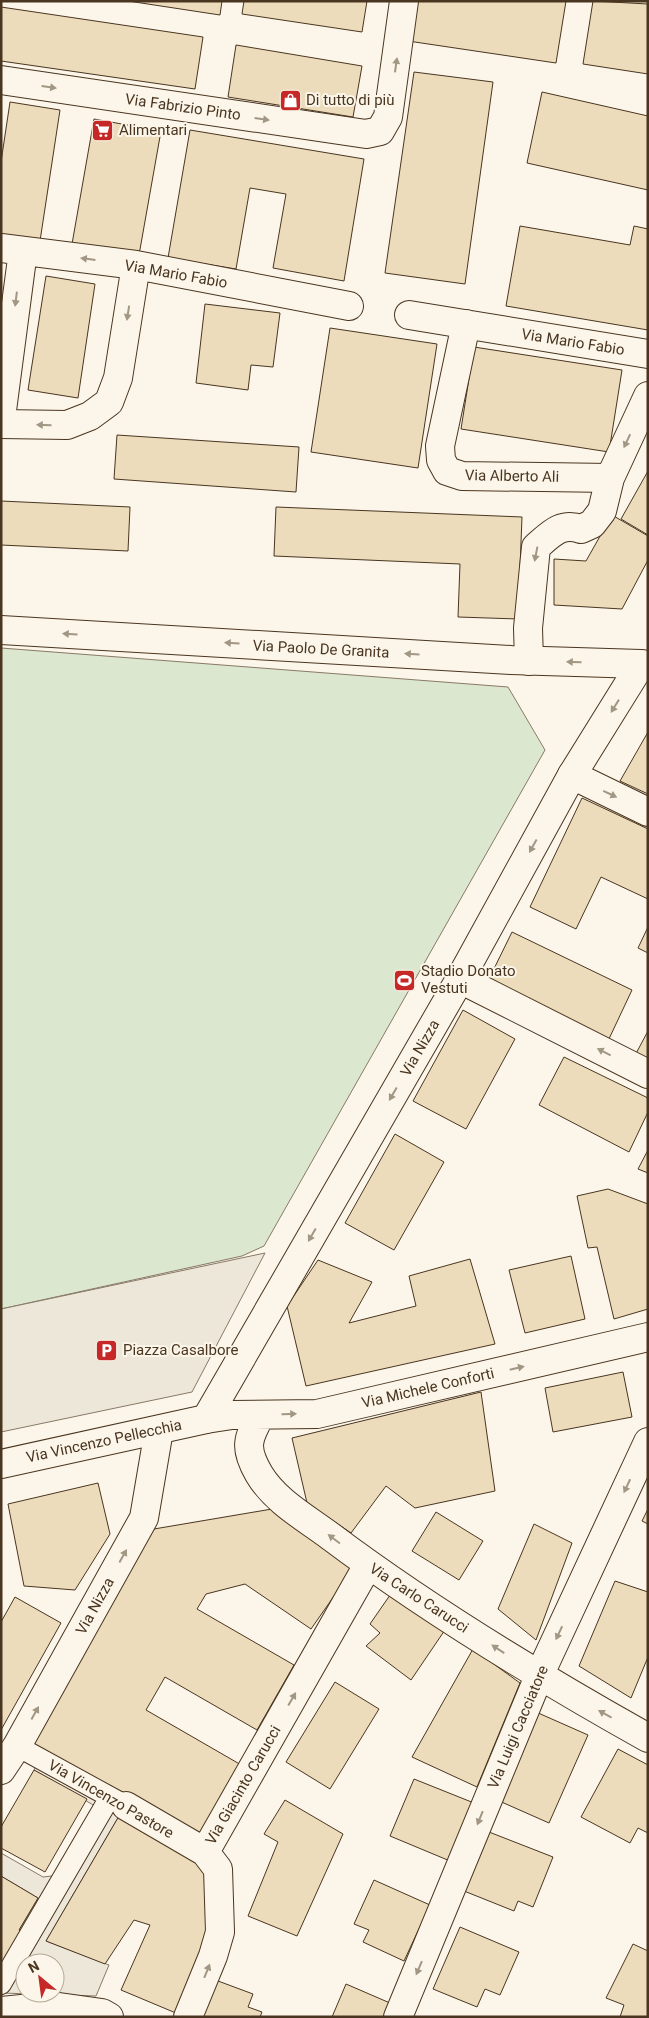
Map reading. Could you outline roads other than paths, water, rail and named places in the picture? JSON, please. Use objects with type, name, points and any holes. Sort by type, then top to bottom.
[{"type":"street","name":"Via Fabrizio Pinto","points":[[1,80],[366,134],[380,131],[388,117],[404,1]]},
{"type":"street","name":"Via Mario Fabio","points":[[12,249],[136,265],[349,306]]},
{"type":"street","points":[[1,418],[12,249]]},
{"type":"street","points":[[1,424],[67,425],[90,416],[109,402],[118,378],[136,265]]},
{"type":"street","name":"Via Mario Fabio","points":[[409,315],[648,354]]},
{"type":"street","name":"Via Alberto Ali","points":[[466,324],[440,446],[441,460],[447,472],[462,476],[610,478]]},
{"type":"street","points":[[529,660],[528,628],[536,547],[562,528],[570,525],[581,529],[592,524],[602,511],[610,478],[648,396]]},
{"type":"street","name":"Via Paolo De Granita","points":[[1,630],[529,660],[645,660]]},
{"type":"street","name":"Via Nizza","points":[[206,1419],[460,978],[572,775],[645,660]]},
{"type":"street","points":[[572,775],[648,812]]},
{"type":"street","points":[[460,978],[648,1074]]},
{"type":"street","name":"Via Michele Conforti","points":[[206,1419],[232,1415],[317,1414],[648,1337]]},
{"type":"street","name":"Via Carlo Carucci","points":[[261,1415],[248,1437],[250,1454],[259,1474],[278,1497],[368,1565],[539,1676],[648,1738]]},
{"type":"street","name":"Via Vincenzo Pellecchia","points":[[1,1464],[206,1419]]},
{"type":"street","name":"Via Nizza","points":[[1,1770],[17,1746],[144,1518],[159,1430]]},
{"type":"street","name":"Via Luigi Cacciatore","points":[[398,2017],[539,1676],[648,1442]]},
{"type":"street","name":"Via Giacinto Carucci","points":[[188,2017],[213,1956],[220,1932],[218,1869],[205,1852],[368,1565]]},
{"type":"street","name":"Via Vincenzo Pastore","points":[[17,1746],[118,1801],[205,1852]]},
{"type":"street","points":[[1,1984],[118,1801]]},
{"type":"street","points":[[1,2011],[52,2006],[102,2013],[109,2017]]},
{"type":"place","name":"Di tutto di più","points":[[290,100]]},
{"type":"place","name":"Alimentari","points":[[103,130]]},
{"type":"place","name":"Stadio Donato Vestuti","points":[[405,980]]},
{"type":"place","name":"Piazza Casalbore","points":[[107,1350]]}]
